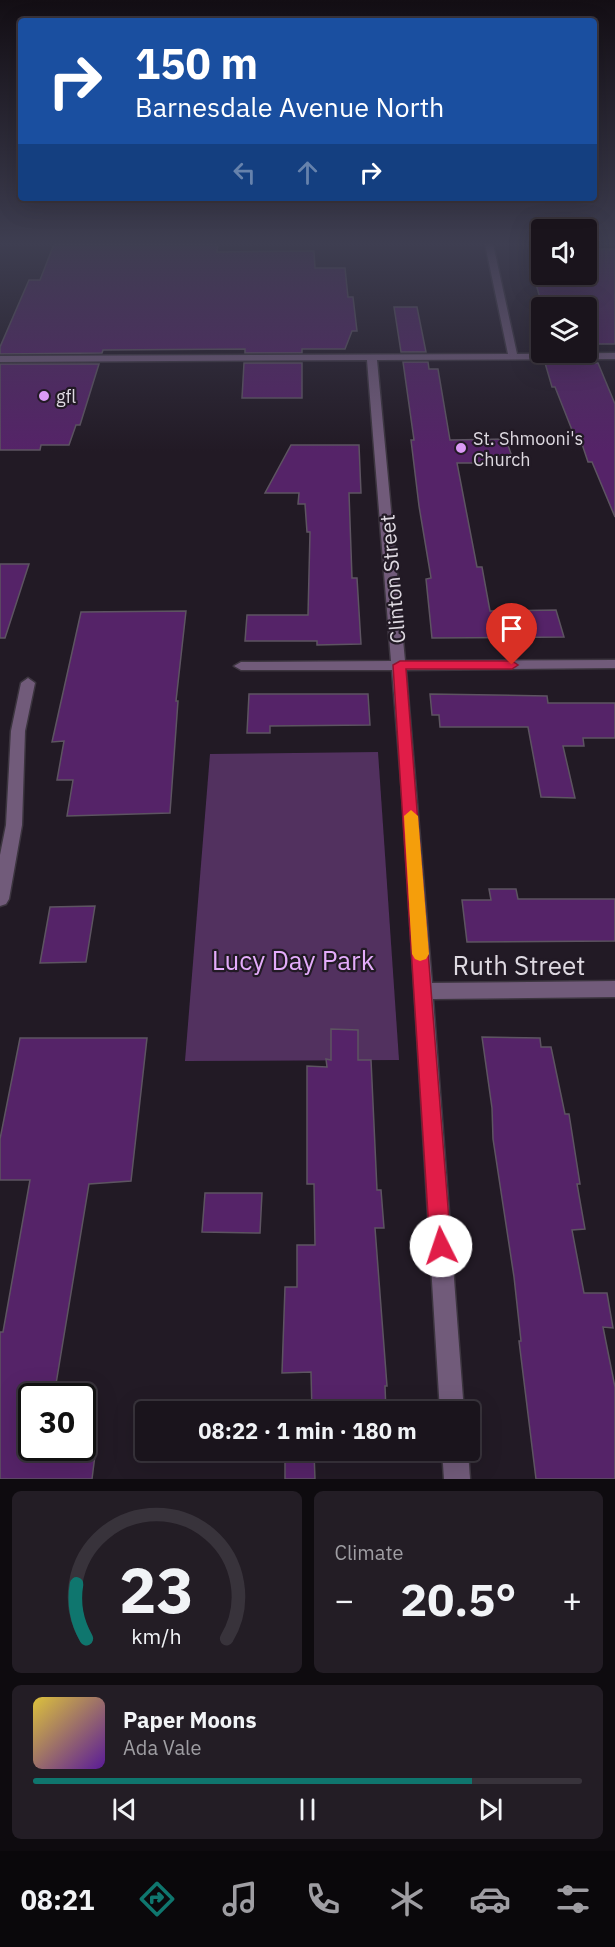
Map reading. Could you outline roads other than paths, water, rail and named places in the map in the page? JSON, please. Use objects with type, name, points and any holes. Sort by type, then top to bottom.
[{"type":"street","points":[[504,313],[513,356]]},
{"type":"street","points":[[0,359],[615,356]]},
{"type":"street","name":"Clinton Street","points":[[372,357],[400,665],[451,1401]]},
{"type":"street","points":[[241,666],[615,664]]},
{"type":"street","points":[[0,899],[8,869],[14,825],[18,731],[28,683]]},
{"type":"street","name":"Ruth Street","points":[[423,991],[615,989]]},
{"type":"street","points":[[456,1461],[457,1479]]},
{"type":"place","name":"gfl","points":[[44,396]]},
{"type":"place","name":"St. Shmooni's Church","points":[[461,448]]},
{"type":"park label","name":"Lucy Day Park","points":[[293,960]]}]
